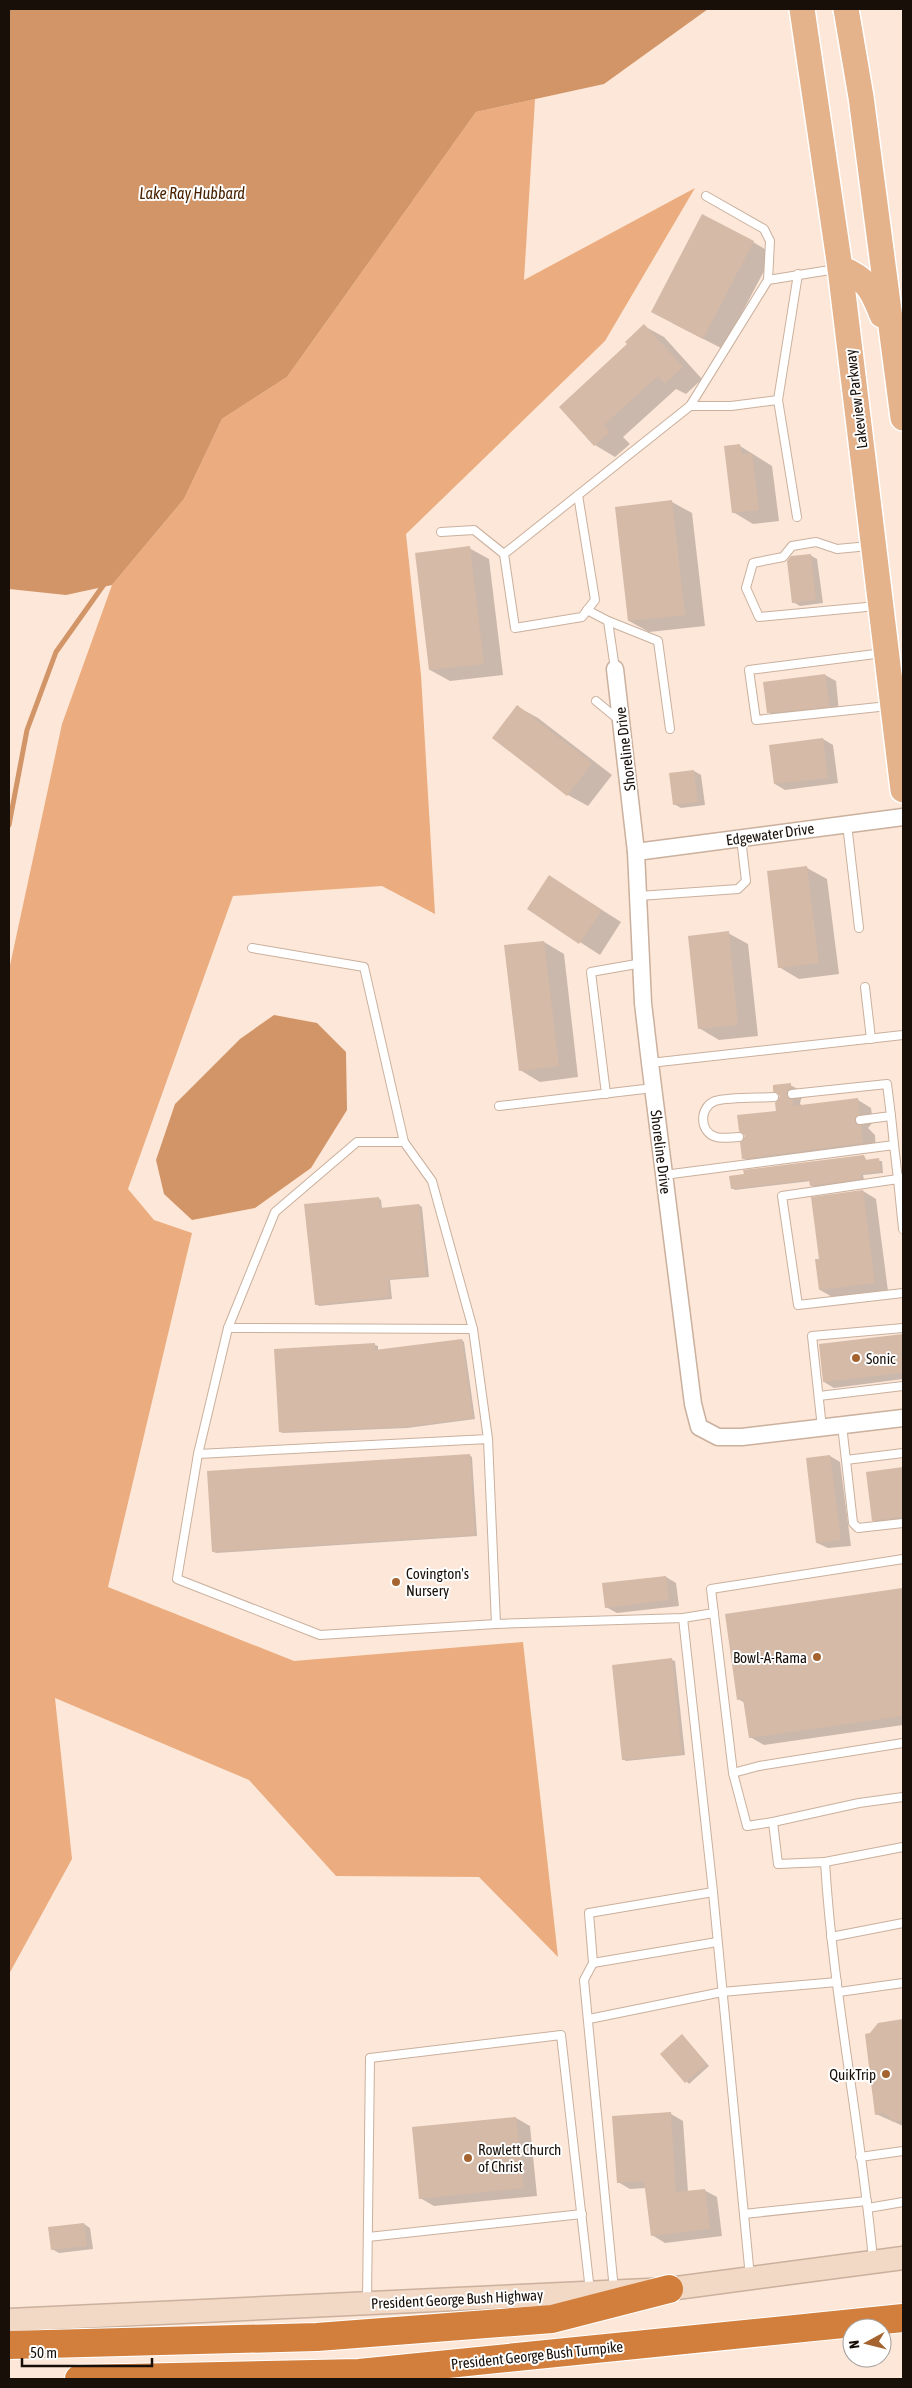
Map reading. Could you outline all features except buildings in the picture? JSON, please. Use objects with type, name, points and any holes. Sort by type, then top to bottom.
[{"type":"highway","points":[[9,2345],[316,2337],[552,2320],[669,2289]]},
{"type":"highway","name":"President George Bush Turnpike","points":[[80,2379],[359,2373],[903,2318]]},
{"type":"main road","name":"Lakeview Parkway","points":[[802,9],[840,268],[887,652],[896,690],[903,790]]},
{"type":"main road","points":[[846,9],[862,107],[903,418]]},
{"type":"main road","points":[[840,268],[856,274],[870,287],[882,314],[899,390]]},
{"type":"main road","name":"President George Bush Highway","points":[[9,2320],[669,2289],[903,2258]]},
{"type":"street","name":"Shoreline Drive","points":[[615,669],[636,852],[650,1063],[693,1404],[699,1427],[718,1437],[742,1437],[903,1418]]},
{"type":"street","name":"Edgewater Drive","points":[[636,852],[903,817]]},
{"type":"lane","points":[[504,554],[690,406],[768,280],[770,241],[764,229],[706,196]]},
{"type":"lane","points":[[768,280],[840,268]]},
{"type":"lane","points":[[798,274],[778,400],[798,517]]},
{"type":"lane","points":[[690,406],[731,406],[778,400]]},
{"type":"lane","points":[[441,532],[474,530],[504,554],[515,628],[582,617],[595,600],[578,495]]},
{"type":"lane","points":[[874,545],[837,549],[816,542],[792,546],[783,557],[753,563],[746,588],[759,617],[882,606]]},
{"type":"lane","points":[[587,610],[608,621],[658,641],[670,729]]},
{"type":"lane","points":[[608,621],[615,669]]},
{"type":"lane","points":[[887,652],[750,670],[756,720],[821,714],[896,690]]},
{"type":"lane","points":[[596,701],[622,723]]},
{"type":"lane","points":[[847,824],[859,928]]},
{"type":"lane","points":[[639,896],[738,889],[746,880],[741,838]]},
{"type":"lane","points":[[252,948],[364,967],[404,1142],[432,1181],[473,1329],[488,1439],[496,1624]]},
{"type":"lane","points":[[606,1094],[591,972],[642,963]]},
{"type":"lane","points":[[865,987],[871,1039]]},
{"type":"lane","points":[[650,1063],[903,1035]]},
{"type":"lane","points":[[792,1094],[887,1084],[900,1178],[903,1229]]},
{"type":"lane","points":[[499,1106],[653,1088]]},
{"type":"lane","points":[[739,1136],[716,1137],[708,1133],[704,1126],[703,1117],[706,1107],[715,1101],[774,1097]]},
{"type":"lane","points":[[860,1120],[891,1116]]},
{"type":"lane","points":[[404,1142],[358,1142],[275,1212],[228,1328],[198,1454],[177,1579],[320,1635],[496,1624],[683,1618],[714,1613]]},
{"type":"lane","points":[[664,1174],[894,1145]]},
{"type":"lane","points":[[900,1178],[782,1196],[798,1305],[903,1293]]},
{"type":"lane","points":[[228,1328],[473,1329]]},
{"type":"lane","points":[[822,1428],[812,1336],[903,1328]]},
{"type":"lane","points":[[818,1396],[903,1386]]},
{"type":"lane","points":[[842,1425],[853,1523],[858,1528],[903,1523]]},
{"type":"lane","points":[[198,1454],[488,1439]]},
{"type":"lane","points":[[846,1460],[903,1453]]},
{"type":"lane","points":[[903,1559],[711,1589],[734,1774],[747,1826],[903,1796]]},
{"type":"lane","points":[[683,1618],[713,1892],[750,2277]]},
{"type":"lane","points":[[734,1774],[759,1766],[903,1743]]},
{"type":"lane","points":[[773,1822],[778,1864],[825,1862],[903,1847]]},
{"type":"lane","points":[[825,1862],[831,1937],[868,2204],[873,2262]]},
{"type":"lane","points":[[614,2292],[584,1980],[594,1962],[589,1913],[713,1892]]},
{"type":"lane","points":[[831,1937],[903,1923]]},
{"type":"lane","points":[[594,1962],[717,1942]]},
{"type":"lane","points":[[589,2019],[722,1992],[837,1982]]},
{"type":"lane","points":[[839,1992],[903,1983]]},
{"type":"lane","points":[[367,2303],[370,2058],[561,2035],[590,2293]]},
{"type":"lane","points":[[860,2157],[903,2151]]},
{"type":"lane","points":[[744,2214],[903,2202]]},
{"type":"lane","points":[[368,2237],[582,2214]]},
{"type":"shaded area","points":[[535,99],[524,280],[695,188],[605,341],[406,534],[421,675],[435,914],[382,886],[233,896],[128,1189],[154,1220],[192,1233],[108,1587],[294,1661],[523,1642],[558,1957],[479,1877],[336,1876],[249,1780],[55,1698],[72,1859],[9,1974],[9,970],[62,724],[112,585],[184,499],[222,419],[287,377],[476,112]]},
{"type":"water","name":"Lake Ray Hubbard","points":[[9,9],[708,9],[604,84],[476,112],[287,377],[222,419],[184,499],[112,585],[66,595],[9,589]]},
{"type":"water","points":[[274,1015],[317,1023],[346,1052],[347,1110],[311,1168],[255,1208],[192,1220],[164,1194],[156,1160],[175,1104],[240,1039]]},
{"type":"waterway","points":[[9,825],[27,730],[56,652],[105,583]]},
{"type":"place","name":"Sonic","points":[[856,1358]]},
{"type":"place","name":"Covington's Nursery","points":[[396,1582]]},
{"type":"place","name":"Bowl-A-Rama","points":[[817,1657]]},
{"type":"place","name":"QuikTrip","points":[[886,2074]]},
{"type":"place","name":"Rowlett Church of Christ","points":[[468,2158]]}]
